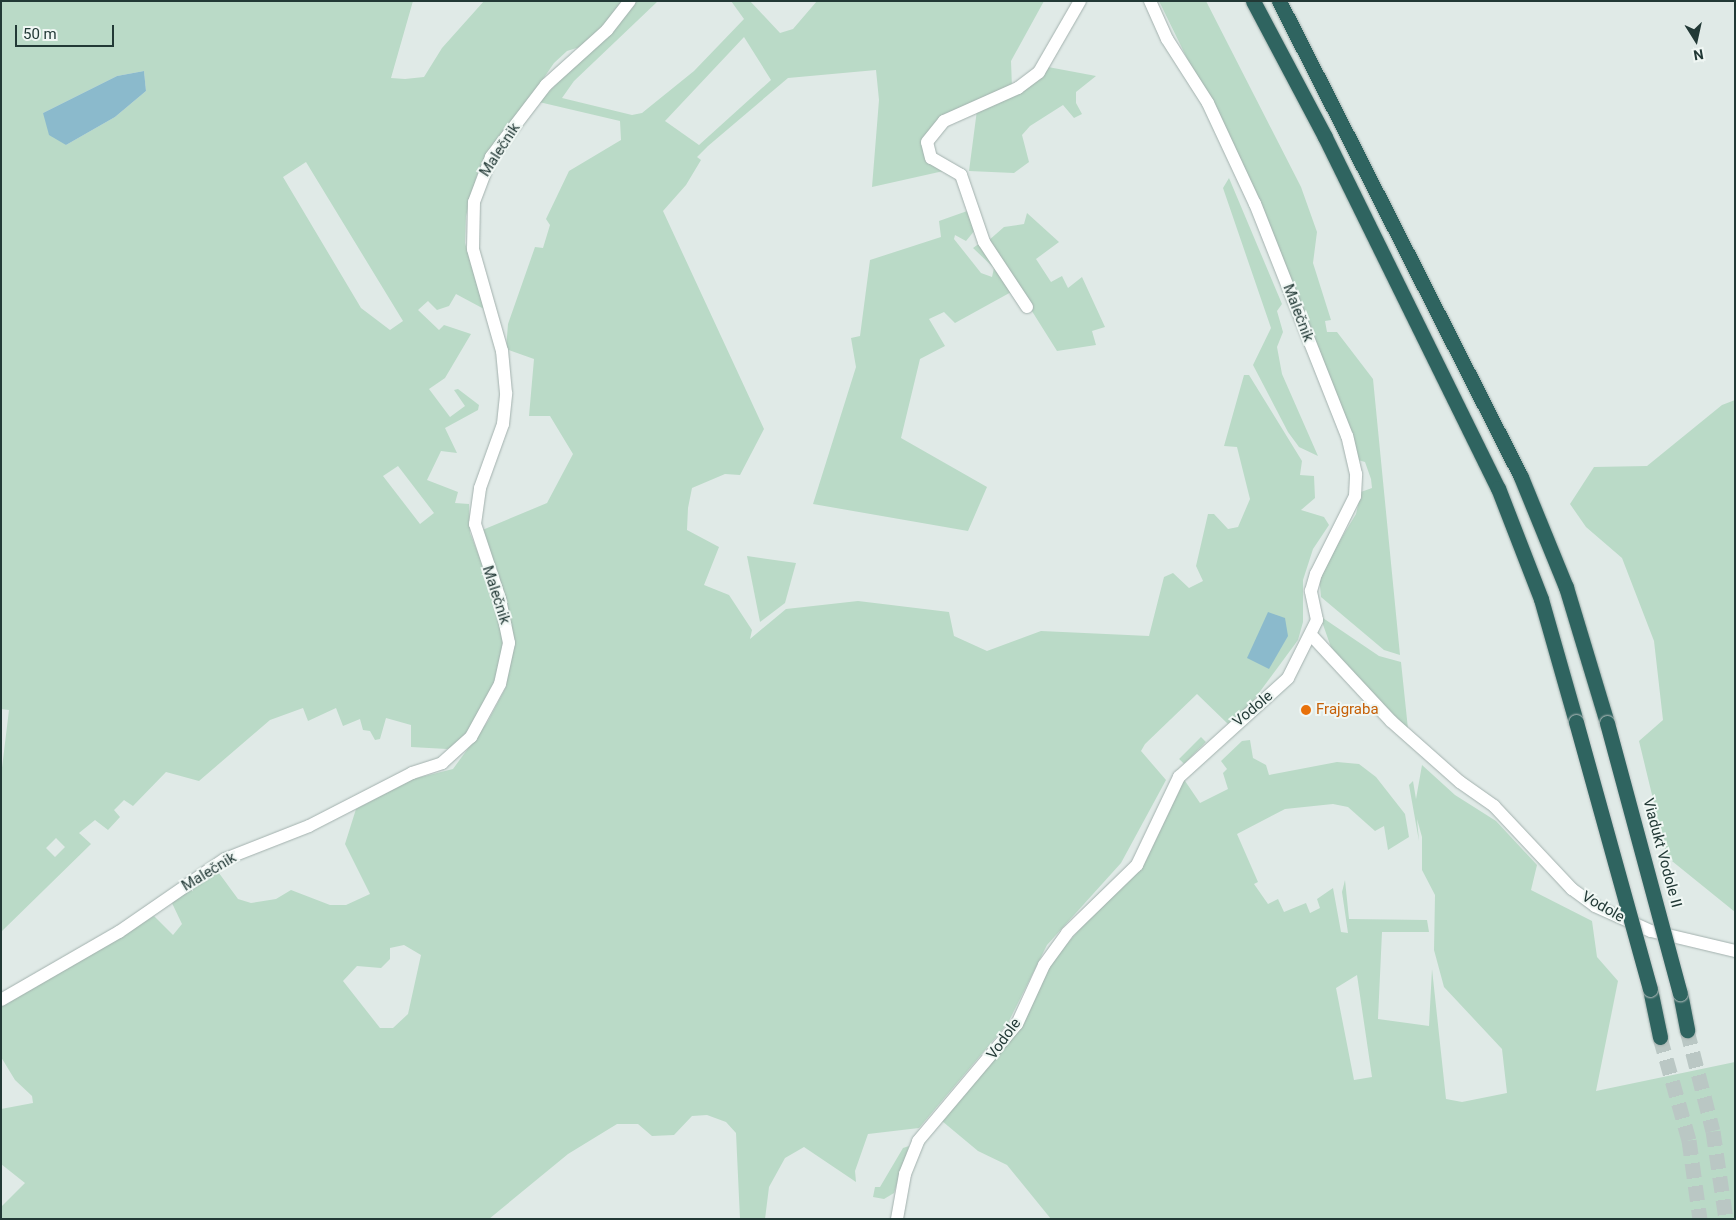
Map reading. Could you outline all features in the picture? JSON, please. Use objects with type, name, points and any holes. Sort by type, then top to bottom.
[{"type":"highway","points":[[1253,1],[1326,137],[1498,488],[1541,599],[1650,989],[1660,1037]]},
{"type":"highway","name":"Viadukt Vodole II","points":[[1279,1],[1521,477],[1566,586],[1680,993],[1687,1030]]},
{"type":"street","name":"Malečnik","points":[[1,1000],[119,932],[225,859],[310,826],[405,776],[442,763],[471,737],[500,684],[509,643],[500,599],[475,524],[480,488],[503,424],[506,393],[502,351],[473,248],[474,202],[492,157],[546,85],[607,30],[630,1]]},
{"type":"street","points":[[1027,306],[984,242],[961,175],[931,158],[927,142],[944,121],[1018,88],[1039,72],[1080,1]]},
{"type":"street","name":"Malečnik","points":[[1150,1],[1167,39],[1208,103],[1255,204],[1353,456],[1355,496],[1311,591],[1317,620],[1312,636]]},
{"type":"street","name":"Vodole","points":[[897,1219],[905,1174],[918,1141],[1017,1024],[1044,966],[1067,933],[1137,866],[1179,776],[1288,678],[1312,636],[1391,721],[1460,782],[1494,806],[1572,889],[1595,906],[1650,931],[1735,951]]},
{"type":"green space","points":[[1,1],[413,1],[391,78],[405,79],[424,77],[442,48],[484,1],[626,1],[583,46],[567,51],[554,63],[477,175],[466,216],[465,243],[484,309],[456,294],[449,306],[437,310],[428,301],[418,310],[439,330],[444,325],[471,334],[445,378],[429,389],[450,417],[465,406],[454,390],[458,389],[479,405],[478,410],[445,428],[457,453],[441,451],[427,480],[458,492],[455,503],[469,504],[470,533],[498,603],[504,641],[500,673],[461,744],[447,749],[411,747],[411,725],[386,718],[380,739],[375,740],[370,731],[363,730],[360,719],[343,726],[336,708],[308,721],[303,708],[270,720],[199,781],[166,772],[133,806],[124,800],[114,810],[120,817],[108,830],[95,820],[79,833],[91,844],[1,932],[1,776],[9,710],[1,709]],"holes":[[[144,71],[146,91],[115,117],[66,145],[43,113],[117,76]],[[306,162],[403,321],[390,330],[361,308],[283,177]],[[398,466],[434,513],[420,524],[383,476]],[[56,838],[65,847],[55,857],[46,848]]]},
{"type":"green space","points":[[637,1],[658,1],[574,81],[562,98],[632,115],[642,113],[694,71],[744,19],[731,1],[750,1],[780,33],[793,29],[817,1],[1044,1],[1011,61],[1012,88],[926,136],[923,153],[948,170],[872,187],[879,100],[876,70],[788,78],[697,157],[701,160],[686,185],[663,211],[764,429],[740,475],[725,474],[692,488],[688,508],[687,530],[719,547],[704,585],[729,595],[752,630],[750,639],[786,609],[858,601],[949,612],[954,636],[987,651],[1041,631],[1149,636],[1164,577],[1173,573],[1189,588],[1203,581],[1196,566],[1208,514],[1214,514],[1228,529],[1238,527],[1250,499],[1237,447],[1224,446],[1244,375],[1249,375],[1302,461],[1300,475],[1314,476],[1315,498],[1301,510],[1324,517],[1329,525],[1313,549],[1303,580],[1303,622],[1298,640],[1250,705],[1228,724],[1197,694],[1145,744],[1141,751],[1166,780],[1121,863],[1047,945],[1008,1023],[919,1128],[868,1134],[855,1171],[856,1182],[804,1147],[785,1158],[769,1187],[765,1219],[740,1219],[736,1133],[726,1122],[707,1115],[692,1116],[674,1135],[652,1136],[638,1124],[617,1124],[568,1154],[489,1219],[1,1219],[1,1207],[25,1183],[1,1164],[1,1109],[33,1103],[32,1096],[15,1080],[1,1057],[1,1006],[154,916],[173,935],[182,924],[171,901],[216,869],[238,899],[251,903],[276,899],[291,890],[330,905],[346,905],[370,894],[345,844],[356,809],[413,779],[453,769],[488,721],[506,687],[513,640],[505,597],[480,531],[547,503],[573,454],[550,416],[529,416],[534,359],[506,349],[508,324],[535,247],[543,248],[550,225],[546,219],[569,171],[621,140],[620,121],[539,102]],"holes":[[[744,37],[771,80],[699,145],[665,121]],[[404,945],[421,955],[408,1014],[393,1028],[380,1028],[343,981],[357,966],[381,968],[390,959],[390,948]]]},
{"type":"green space","points":[[1159,1],[1206,1],[1301,187],[1317,232],[1313,263],[1331,320],[1325,321],[1327,332],[1337,332],[1373,379],[1400,655],[1384,650],[1321,597],[1319,575],[1356,514],[1361,492],[1372,488],[1371,479],[1365,462],[1358,460],[1204,93]]},
{"type":"green space","points":[[1048,67],[1096,76],[1076,92],[1076,103],[1082,114],[1074,118],[1063,105],[1030,126],[1022,135],[1029,162],[1014,173],[969,171],[977,110]]},
{"type":"green space","points":[[1229,178],[1282,304],[1277,311],[1283,332],[1277,347],[1282,374],[1318,456],[1299,447],[1288,432],[1253,365],[1271,328],[1223,188]]},
{"type":"green space","points":[[970,210],[975,230],[966,241],[955,235],[954,239],[981,273],[992,277],[994,268],[973,248],[980,243],[1013,291],[955,323],[944,312],[929,319],[945,346],[920,359],[901,438],[987,487],[968,531],[813,504],[856,367],[851,338],[860,336],[870,260],[941,237],[939,221]]},
{"type":"green space","points":[[1027,213],[1059,242],[1036,259],[1051,282],[1062,276],[1068,288],[1082,277],[1105,327],[1092,331],[1096,345],[1057,351],[988,241],[1004,227],[1024,224]]},
{"type":"green space","points":[[1735,400],[1735,912],[1667,857],[1639,741],[1663,720],[1654,641],[1622,558],[1586,527],[1570,504],[1594,467],[1647,466],[1722,405]]},
{"type":"green space","points":[[747,556],[796,563],[785,603],[760,622]]},
{"type":"green space","points":[[1320,616],[1379,656],[1401,662],[1408,729],[1333,653]]},
{"type":"green space","points":[[1201,737],[1206,742],[1184,764],[1179,759]]},
{"type":"green space","points":[[1250,740],[1253,758],[1266,765],[1269,775],[1337,762],[1359,764],[1376,777],[1405,814],[1409,837],[1388,850],[1384,826],[1375,831],[1348,807],[1333,804],[1285,809],[1237,834],[1258,882],[1254,884],[1268,904],[1278,899],[1284,912],[1306,903],[1310,913],[1320,908],[1317,899],[1333,888],[1341,932],[1348,933],[1342,892],[1345,880],[1349,919],[1427,920],[1429,932],[1382,932],[1378,1019],[1429,1026],[1432,969],[1446,1099],[1462,1102],[1507,1093],[1502,1049],[1444,987],[1434,950],[1435,895],[1422,870],[1422,837],[1417,819],[1419,841],[1409,785],[1413,781],[1416,799],[1422,765],[1455,795],[1496,821],[1537,865],[1531,890],[1592,921],[1597,957],[1618,981],[1596,1091],[1735,1062],[1735,1219],[1051,1219],[1007,1165],[978,1151],[942,1121],[1005,1047],[1052,961],[1126,876],[1183,778],[1200,803],[1228,789],[1223,773],[1227,769],[1221,761],[1242,741]],"holes":[[[1357,975],[1372,1077],[1354,1080],[1336,988]]]},
{"type":"green space","points":[[909,1146],[894,1193],[884,1199],[873,1197],[875,1187],[880,1187],[903,1148]]},
{"type":"water","points":[[144,71],[146,91],[115,117],[66,145],[49,135],[43,113],[117,76]]},
{"type":"water","points":[[1268,612],[1285,618],[1288,636],[1269,669],[1247,658]]},
{"type":"tunnel","points":[[1687,1030],[1713,1131],[1726,1219]]},
{"type":"tunnel","points":[[1660,1037],[1689,1140],[1700,1219]]},
{"type":"place","name":"Frajgraba","points":[[1306,710]]}]
